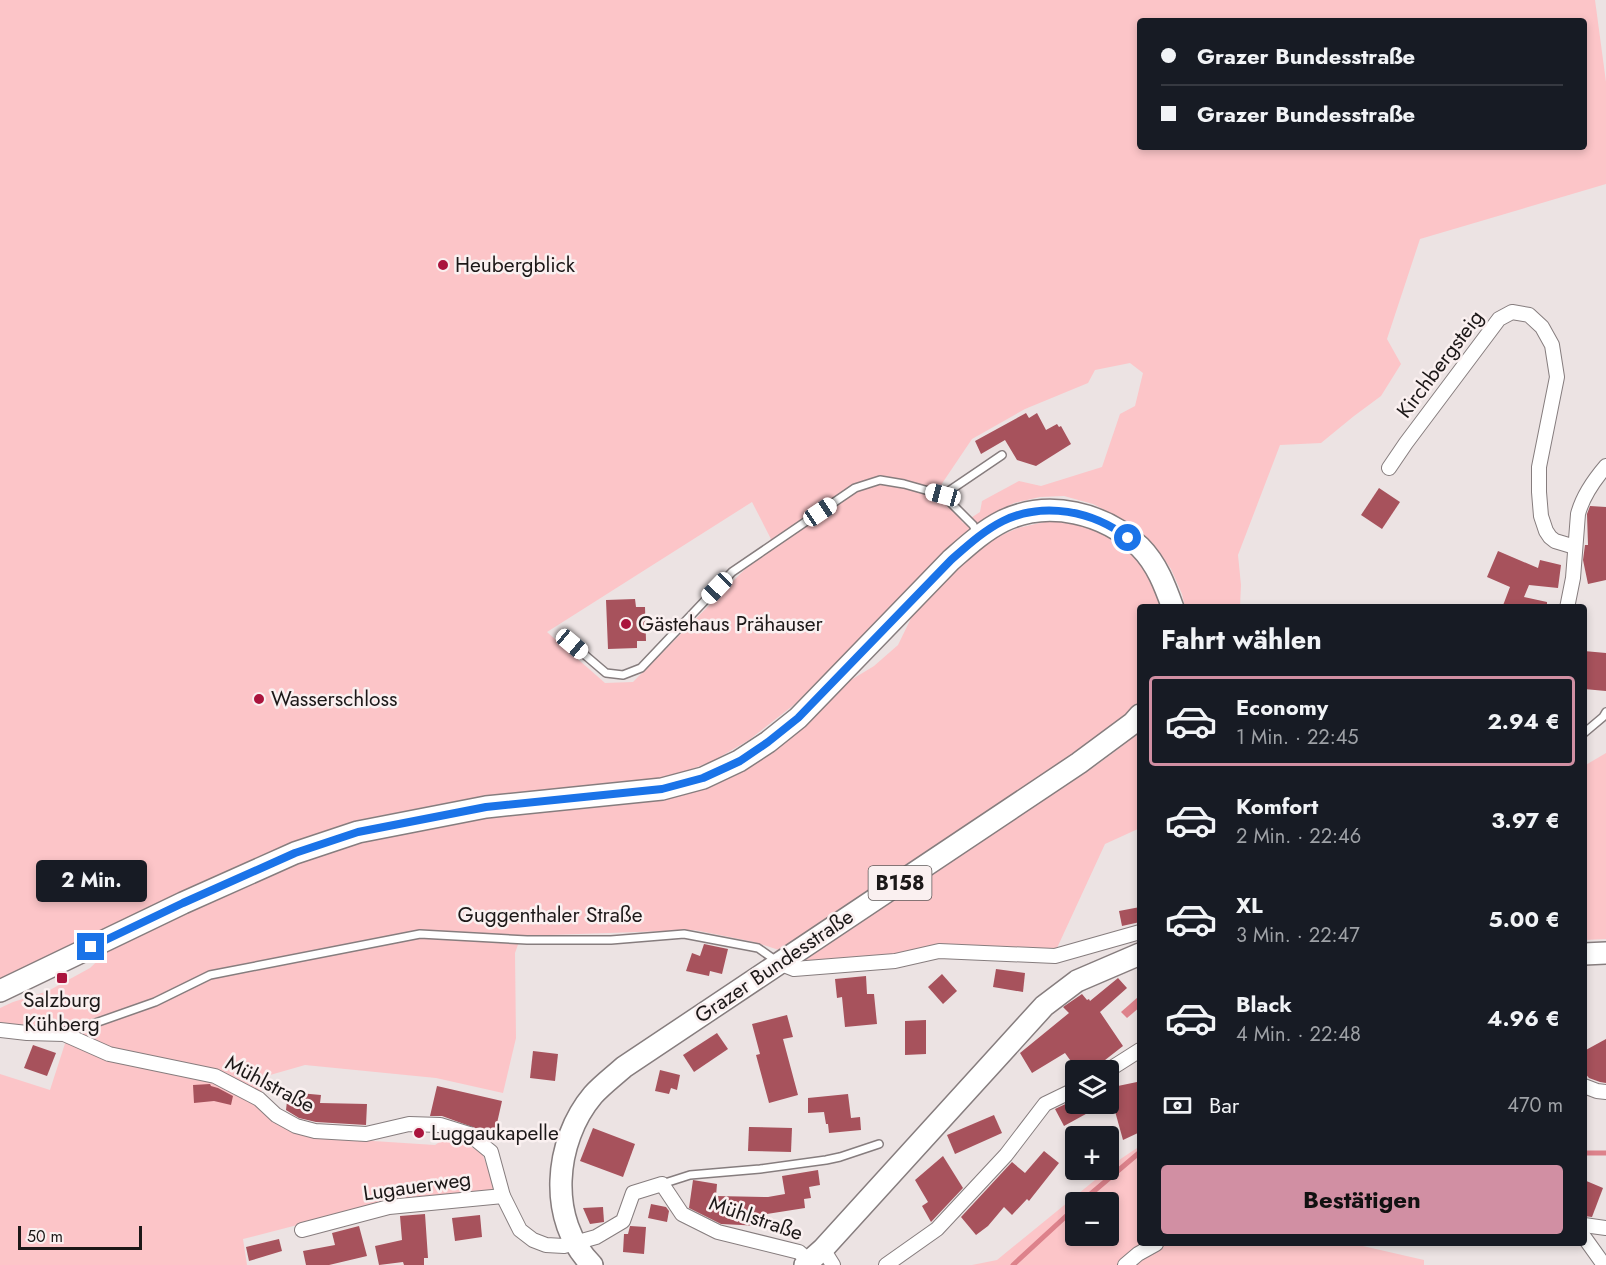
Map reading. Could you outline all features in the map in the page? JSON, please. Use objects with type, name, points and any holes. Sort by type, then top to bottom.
[{"type":"main road","points":[[0,992],[183,903],[295,853],[358,832],[486,807],[662,789],[703,778],[721,770],[740,761],[798,718],[951,560],[979,536],[1004,521],[1027,513],[1055,510],[1086,515],[1115,528],[1141,548],[1162,576],[1172,604]]},
{"type":"main road","name":"Grazer Bundesstraße","points":[[592,1265],[585,1258],[567,1224],[561,1192],[563,1159],[574,1124],[593,1095],[632,1061],[1079,763],[1137,719]]},
{"type":"main road","points":[[1587,954],[1606,952]]},
{"type":"main road","points":[[818,1260],[1044,1006],[1077,981],[1137,955]]},
{"type":"street","name":"Kirchbergsteig","points":[[1389,468],[1499,319],[1512,312],[1529,315],[1542,327],[1552,345],[1557,377],[1539,467],[1538,485],[1542,516],[1550,537],[1555,541],[1575,547]]},
{"type":"street","points":[[1568,604],[1573,579],[1576,525],[1581,505],[1591,485],[1606,466]]},
{"type":"street","name":"Guggenthaler Straße","points":[[779,963],[794,969],[850,965],[895,961],[939,951],[1054,956],[1137,934]]},
{"type":"street","name":"Guggenthaler Straße","points":[[0,1030],[64,1034]]},
{"type":"street","name":"Mühlstraße","points":[[64,1034],[110,1054],[215,1076],[259,1099],[276,1115],[296,1126],[315,1131],[366,1134],[409,1124],[440,1125],[469,1134],[491,1152],[503,1196],[520,1230],[533,1240],[546,1245],[564,1246],[596,1237],[623,1221],[633,1193],[662,1184],[682,1214],[718,1232],[799,1252],[818,1260]]},
{"type":"street","points":[[1119,1063],[1137,1052]]},
{"type":"street","points":[[1587,1087],[1606,1092]]},
{"type":"street","points":[[886,1265],[936,1229],[1006,1155],[1045,1104],[1065,1094]]},
{"type":"street","name":"Lugauerweg","points":[[302,1230],[388,1207],[503,1196]]},
{"type":"street","points":[[1587,1225],[1606,1228]]},
{"type":"street","points":[[1587,1241],[1604,1265]]},
{"type":"street","points":[[1125,1265],[1152,1246]]},
{"type":"lane","points":[[943,495],[1002,455]]},
{"type":"lane","points":[[572,644],[606,673],[623,675],[640,668],[732,572],[855,488],[880,480],[943,495],[973,525],[979,536]]},
{"type":"lane","points":[[1587,730],[1606,712]]},
{"type":"lane","name":"Guggenthaler Straße","points":[[64,1034],[155,1002],[210,975],[420,934],[527,940],[611,940],[684,934],[758,948],[779,963]]},
{"type":"lane","points":[[662,1184],[690,1175],[826,1160],[879,1144]]},
{"type":"shaded area","points":[[0,0],[1595,0],[1606,82],[1606,184],[1420,239],[1387,339],[1401,364],[1381,396],[1321,443],[1280,445],[1238,555],[1240,604],[1184,604],[1171,569],[1154,545],[1126,521],[1093,504],[1064,496],[1040,497],[1014,503],[992,514],[950,548],[795,704],[749,740],[713,761],[684,772],[646,782],[483,796],[358,820],[298,840],[148,909],[0,982]],"holes":[[[1130,363],[1143,373],[1135,406],[1120,414],[1102,467],[1041,486],[1019,481],[982,501],[980,512],[963,523],[941,485],[972,439],[1025,409],[1088,383],[1095,370]],[[752,502],[771,539],[754,560],[633,682],[605,683],[547,632]]]},
{"type":"shaded area","points":[[1044,522],[1076,523],[1085,526],[1122,545],[1145,569],[1151,582],[1161,604],[1137,604],[1137,703],[1109,731],[779,950],[754,942],[694,930],[521,936],[515,953],[516,1038],[503,1093],[436,1078],[305,1065],[256,1079],[277,1124],[311,1137],[435,1145],[450,1135],[482,1153],[496,1189],[386,1202],[243,1239],[247,1265],[0,1265],[0,1074],[50,1090],[70,1028],[0,1023],[0,1008],[48,991],[90,968],[112,947],[325,852],[372,839],[482,817],[637,803],[702,790],[744,770],[779,747],[814,716],[841,686],[874,666],[898,645],[916,608],[969,554],[993,539],[1018,528]]},
{"type":"shaded area","points":[[1137,733],[1137,829],[1105,844],[1057,948],[799,962],[1089,771]]},
{"type":"shaded area","points":[[1606,753],[1606,939],[1587,940],[1587,764]]},
{"type":"shaded area","points":[[1137,998],[1137,1010],[1127,1018],[1121,1012]]},
{"type":"shaded area","points":[[1137,1148],[1137,1246],[1363,1246],[1424,1260],[1424,1265],[972,1265],[997,1260],[1065,1205],[1065,1246],[1119,1246],[1119,1192],[1080,1192],[1095,1180],[1119,1180],[1119,1160]]},
{"type":"building","points":[[1026,413],[1029,418],[1037,413],[1046,430],[1057,424],[1061,426],[1071,444],[1036,466],[1017,460],[1005,440],[981,454],[975,441]]},
{"type":"building","points":[[1379,488],[1400,502],[1382,529],[1361,515]]},
{"type":"building","points":[[1590,506],[1606,507],[1606,580],[1588,584],[1583,560],[1585,545],[1588,545],[1587,514]]},
{"type":"building","points":[[1498,551],[1538,568],[1540,560],[1561,565],[1558,588],[1529,585],[1524,597],[1547,602],[1547,604],[1504,604],[1510,587],[1487,577]]},
{"type":"building","name":"Gästehaus Prähauser","points":[[635,599],[636,607],[645,607],[646,641],[637,641],[637,648],[608,649],[606,600]]},
{"type":"building","points":[[1587,651],[1606,653],[1606,691],[1587,689]]},
{"type":"building","points":[[1137,908],[1137,923],[1122,926],[1119,911]]},
{"type":"building","points":[[704,944],[728,949],[722,974],[710,971],[709,976],[686,971],[692,953],[700,956]]},
{"type":"building","points":[[996,969],[1025,973],[1023,992],[993,987]]},
{"type":"building","points":[[942,974],[957,991],[943,1004],[928,987]]},
{"type":"building","points":[[866,976],[867,994],[874,994],[877,1024],[845,1027],[842,997],[837,998],[835,979]]},
{"type":"building","points":[[1118,978],[1127,988],[1100,1012],[1123,1046],[1105,1060],[1070,1060],[1065,1053],[1032,1073],[1020,1053],[1069,1013],[1063,1007],[1082,994],[1090,1001]]},
{"type":"building","points":[[787,1015],[793,1037],[783,1039],[798,1095],[769,1103],[756,1055],[760,1054],[752,1024]]},
{"type":"building","points":[[926,1020],[926,1054],[905,1055],[905,1021]]},
{"type":"building","points":[[717,1033],[728,1049],[694,1072],[683,1055]]},
{"type":"building","points":[[1606,1039],[1606,1083],[1587,1076],[1587,1049]]},
{"type":"building","points":[[33,1045],[56,1053],[47,1076],[24,1068]]},
{"type":"building","points":[[533,1051],[558,1054],[555,1081],[530,1078]]},
{"type":"building","points":[[660,1070],[680,1075],[677,1090],[671,1088],[669,1094],[655,1091]]},
{"type":"building","points":[[1137,1082],[1137,1133],[1123,1140],[1116,1114],[1119,1114],[1119,1086]]},
{"type":"building","points":[[210,1084],[233,1096],[231,1105],[214,1101],[194,1103],[193,1085]]},
{"type":"building","points":[[437,1086],[502,1101],[495,1132],[475,1128],[442,1116],[430,1116]]},
{"type":"building","points":[[288,1092],[321,1095],[320,1103],[367,1104],[366,1125],[316,1122],[299,1118],[286,1110]]},
{"type":"building","points":[[848,1094],[851,1118],[860,1117],[861,1130],[829,1133],[824,1112],[808,1113],[808,1098]]},
{"type":"building","points":[[1065,1104],[1065,1114],[1086,1114],[1064,1126],[1055,1109]]},
{"type":"building","points":[[994,1115],[1002,1133],[955,1154],[947,1135]]},
{"type":"building","points":[[749,1127],[792,1128],[791,1152],[748,1151]]},
{"type":"building","points":[[593,1128],[635,1144],[623,1177],[580,1161]]},
{"type":"building","points":[[1044,1151],[1059,1163],[1029,1201],[1027,1199],[1012,1215],[1004,1207],[988,1226],[976,1235],[961,1217],[1012,1162],[1025,1173]]},
{"type":"building","points":[[943,1156],[963,1188],[931,1222],[922,1206],[928,1202],[915,1180]]},
{"type":"building","points":[[818,1170],[820,1185],[809,1187],[811,1198],[804,1199],[805,1208],[761,1215],[761,1226],[721,1224],[689,1208],[693,1180],[717,1184],[716,1196],[768,1197],[785,1194],[782,1176]]},
{"type":"building","points":[[1587,1181],[1603,1188],[1592,1217],[1587,1216]]},
{"type":"building","points":[[651,1204],[666,1207],[669,1211],[667,1222],[648,1218]]},
{"type":"building","points":[[603,1207],[604,1222],[590,1224],[583,1208]]},
{"type":"building","points":[[425,1214],[428,1258],[424,1258],[424,1265],[404,1265],[403,1262],[379,1265],[375,1246],[402,1240],[400,1216]]},
{"type":"building","points":[[480,1215],[482,1237],[455,1241],[452,1218]]},
{"type":"building","points":[[359,1226],[367,1256],[329,1265],[306,1265],[303,1251],[335,1245],[332,1233]]},
{"type":"building","points":[[630,1226],[646,1227],[644,1254],[623,1252],[624,1234],[628,1234]]},
{"type":"building","points":[[279,1239],[282,1251],[249,1261],[246,1247]]},
{"type":"waterway","points":[[1587,1153],[1606,1153]]},
{"type":"waterway","points":[[1093,1192],[1137,1155]]},
{"type":"waterway","points":[[1013,1265],[1065,1217]]},
{"type":"place","name":"Heubergblick","points":[[443,265]]},
{"type":"place","name":"Gästehaus Prähauser","points":[[626,624]]},
{"type":"place","name":"Wasserschloss","points":[[259,699]]},
{"type":"place","name":"Salzburg Kühberg","points":[[62,978]]},
{"type":"place","name":"Luggaukapelle","points":[[419,1133]]},
{"type":"route","points":[[91,947],[295,853],[358,832],[486,807],[662,789],[703,778],[740,761],[798,718],[951,560],[979,536],[1004,521],[1027,513],[1055,510],[1086,515],[1115,528],[1128,538]]}]
